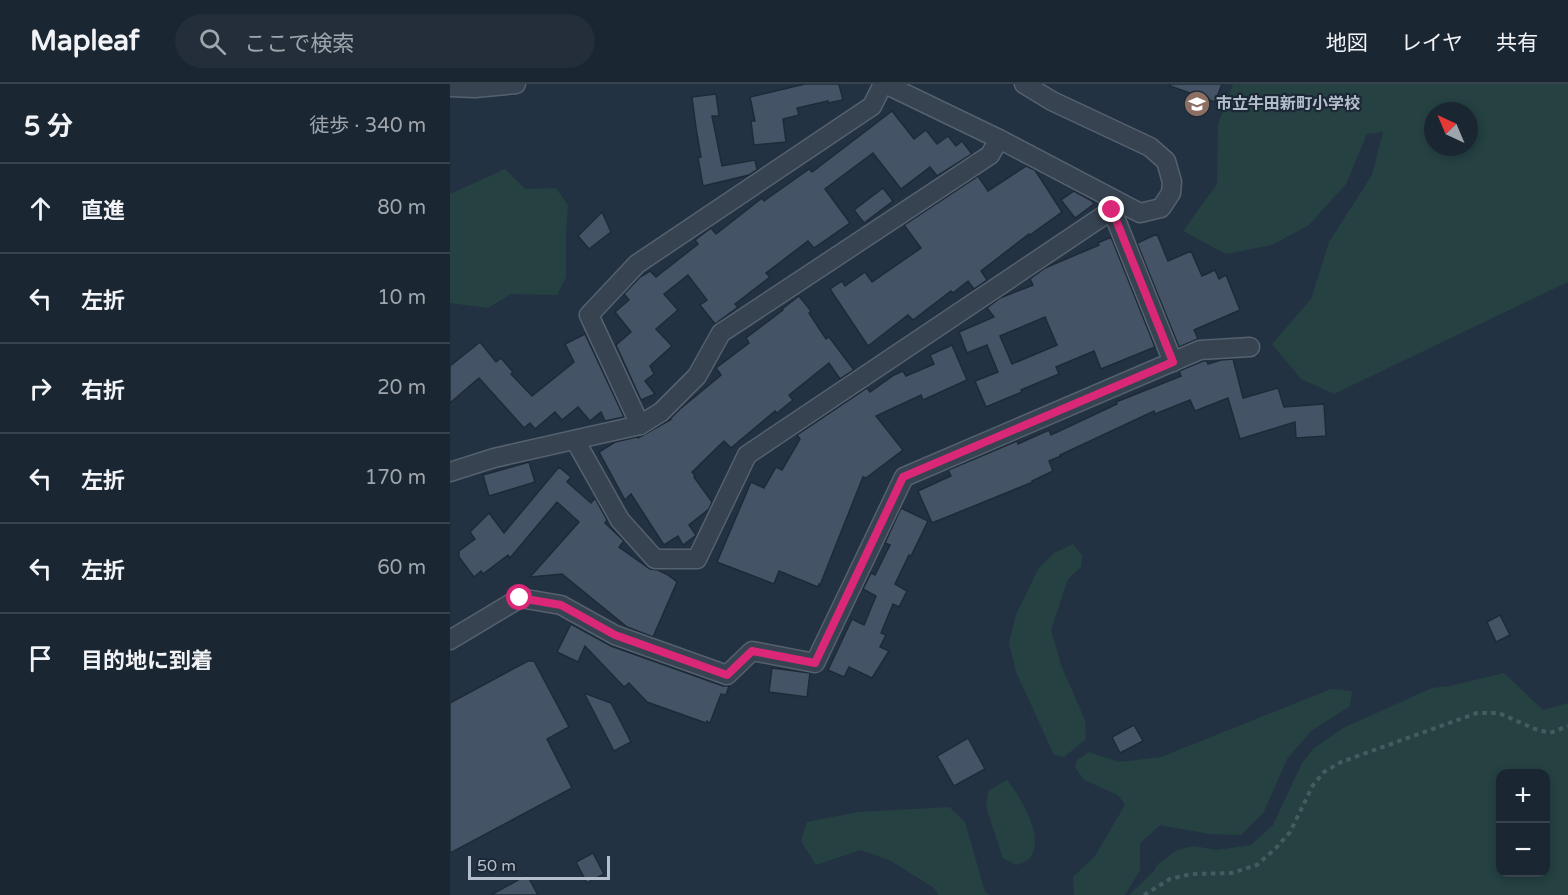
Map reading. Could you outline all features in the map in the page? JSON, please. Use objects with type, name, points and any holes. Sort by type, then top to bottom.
[{"type":"street","points":[[450,87],[475,88],[516,84]]},
{"type":"street","points":[[640,425],[589,315],[637,264],[872,106],[884,84],[999,140],[1114,205],[1140,213],[1161,208],[1171,193],[1172,182],[1166,161],[1150,147],[1052,101],[1024,84]]},
{"type":"street","points":[[450,472],[495,458],[640,425],[661,412],[697,376],[721,333],[990,155],[999,140]]},
{"type":"street","points":[[1114,205],[1173,362]]},
{"type":"street","points":[[575,440],[620,520],[655,559],[697,560],[747,455],[1114,205]]},
{"type":"street","points":[[450,640],[520,598],[561,605],[615,635],[727,675],[752,651],[815,663],[903,477],[1200,350],[1250,347]]},
{"type":"path","points":[[1144,895],[1170,879],[1192,874],[1232,873],[1257,865],[1290,832],[1313,785],[1324,772],[1341,762],[1477,713],[1499,713],[1534,729],[1550,733],[1568,726]]},
{"type":"green space","points":[[1233,84],[1568,84],[1568,282],[1334,394],[1301,379],[1272,344],[1311,299],[1329,242],[1372,175],[1383,132],[1367,134],[1346,184],[1309,225],[1272,245],[1226,254],[1183,231],[1217,184],[1218,124]]},
{"type":"green space","points":[[505,169],[525,189],[556,188],[568,205],[566,277],[557,295],[511,294],[488,308],[450,303],[450,194]]},
{"type":"green space","points":[[1073,544],[1082,555],[1081,567],[1068,579],[1051,630],[1061,665],[1085,720],[1086,739],[1064,757],[1054,755],[1016,672],[1009,643],[1016,615],[1038,569],[1054,553]]},
{"type":"green space","points":[[1504,673],[1543,710],[1568,703],[1568,895],[1129,895],[1153,872],[1158,864],[1177,850],[1194,846],[1216,850],[1251,845],[1273,825],[1302,763],[1313,749],[1343,728],[1432,688]]},
{"type":"green space","points":[[1331,689],[1352,691],[1350,706],[1311,731],[1287,759],[1264,812],[1241,835],[1209,834],[1160,825],[1140,843],[1140,870],[1125,895],[1074,895],[1073,877],[1095,856],[1125,805],[1118,795],[1084,780],[1075,767],[1077,760],[1089,752],[1119,762],[1161,757]]},
{"type":"green space","points":[[1007,780],[1030,818],[1035,841],[1034,851],[1029,859],[1016,865],[1003,858],[986,807],[988,791]]},
{"type":"green space","points":[[949,807],[965,822],[985,892],[990,895],[938,895],[934,888],[891,861],[861,850],[816,865],[801,841],[807,822],[858,812]]},
{"type":"building","points":[[805,84],[839,84],[843,100],[797,108],[799,115],[783,119],[786,142],[754,145],[751,121],[755,121],[750,97]]},
{"type":"building","points":[[1170,84],[1222,84],[1215,102],[1170,86]]},
{"type":"building","points":[[716,94],[719,116],[712,116],[722,166],[755,160],[757,170],[749,175],[703,186],[692,97]]},
{"type":"building","points":[[892,111],[914,139],[926,130],[937,144],[948,136],[956,146],[962,141],[972,154],[937,176],[930,167],[901,189],[873,153],[825,189],[850,223],[814,248],[808,241],[766,273],[770,277],[735,304],[738,307],[715,324],[700,305],[707,300],[688,275],[664,294],[678,310],[656,329],[672,346],[650,366],[654,374],[645,381],[655,394],[641,400],[616,345],[631,332],[615,312],[629,300],[624,294],[640,277],[650,271],[656,277],[698,244],[695,240],[711,228],[716,234],[762,198],[764,201],[809,169],[812,172]]},
{"type":"building","points":[[1026,166],[1035,170],[1062,212],[981,271],[987,280],[974,289],[968,281],[913,320],[908,315],[868,346],[830,289],[842,281],[845,286],[865,272],[872,282],[921,248],[904,225],[978,176],[988,191]]},
{"type":"building","points":[[883,188],[893,201],[864,223],[854,210]]},
{"type":"building","points":[[1074,191],[1094,204],[1075,218],[1061,200]]},
{"type":"building","points":[[602,212],[611,232],[589,249],[578,236]]},
{"type":"building","points":[[1157,234],[1168,261],[1191,251],[1202,276],[1215,270],[1219,279],[1226,275],[1240,310],[1194,330],[1198,339],[1179,347],[1137,243]]},
{"type":"building","points":[[1111,237],[1155,347],[1101,369],[1094,351],[1056,367],[1059,374],[986,407],[975,381],[998,372],[987,345],[967,353],[959,332],[994,317],[987,308],[1000,298],[1033,285],[1030,279],[1045,268],[1099,245],[1098,243]],"holes":[[[1045,317],[1057,345],[1012,364],[1000,336]]]},
{"type":"building","points":[[799,296],[811,311],[809,313],[826,339],[829,337],[854,370],[840,379],[829,363],[789,395],[793,400],[777,413],[775,411],[731,448],[724,441],[692,472],[712,502],[709,509],[689,525],[696,535],[683,545],[678,536],[664,545],[631,494],[625,500],[599,452],[615,442],[638,438],[670,420],[721,375],[716,368],[749,343],[746,338]]},
{"type":"building","points":[[585,334],[624,417],[605,421],[601,412],[590,421],[578,407],[562,420],[555,412],[535,429],[530,423],[524,428],[479,378],[450,403],[450,366],[480,342],[496,362],[501,358],[513,372],[511,374],[532,396],[574,362],[565,344]]},
{"type":"building","points":[[952,345],[967,380],[923,400],[921,395],[876,416],[903,450],[866,478],[863,477],[818,587],[779,571],[774,584],[717,562],[751,482],[764,488],[776,467],[782,470],[800,439],[797,435],[867,388],[870,392],[903,371],[906,376],[934,364],[930,355]]},
{"type":"building","points":[[1233,359],[1243,398],[1278,388],[1284,407],[1324,404],[1326,436],[1296,438],[1295,422],[1240,439],[1228,398],[1195,411],[1190,400],[1155,414],[1154,411],[1060,455],[1049,461],[1053,471],[1033,482],[932,523],[918,491],[951,476],[948,470],[1049,430],[1051,435],[1117,404],[1116,402],[1181,376],[1179,371],[1203,361],[1207,361],[1208,364]]},
{"type":"building","points":[[529,462],[535,482],[489,496],[483,475]]},
{"type":"building","points":[[559,467],[571,477],[567,482],[591,503],[595,498],[607,520],[605,523],[624,541],[619,547],[650,569],[658,570],[677,582],[653,637],[627,627],[562,574],[530,577],[579,522],[557,502],[510,558],[508,555],[483,574],[481,571],[474,577],[459,557],[459,551],[475,539],[470,532],[489,513],[504,533]]},
{"type":"building","points":[[901,508],[928,521],[895,584],[907,591],[899,607],[893,604],[881,633],[886,635],[880,647],[889,651],[872,678],[849,667],[844,677],[828,670],[852,619],[864,625],[876,596],[863,589],[871,573],[875,575],[890,545],[885,543]]},
{"type":"building","points":[[1500,615],[1510,635],[1496,642],[1487,622]]},
{"type":"building","points":[[571,624],[611,646],[723,686],[729,686],[726,695],[721,694],[710,723],[647,702],[629,683],[624,687],[585,646],[578,662],[557,652]]},
{"type":"building","points":[[528,661],[534,661],[569,727],[547,739],[572,788],[450,853],[450,703]]},
{"type":"building","points":[[772,668],[810,673],[807,697],[769,692]]},
{"type":"building","points":[[584,693],[611,703],[631,742],[614,751]]},
{"type":"building","points":[[1134,725],[1143,741],[1120,753],[1112,737]]},
{"type":"building","points":[[968,738],[985,769],[954,786],[937,756]]},
{"type":"building","points":[[593,853],[604,874],[587,883],[576,862]]},
{"type":"building","points":[[527,875],[538,895],[491,895]]},
{"type":"place","name":"市立牛田新町小学校","points":[[1197,104]]},
{"type":"route","points":[[520,598],[561,605],[615,635],[727,675],[752,651],[815,663],[903,477],[1173,362],[1112,210]]}]
